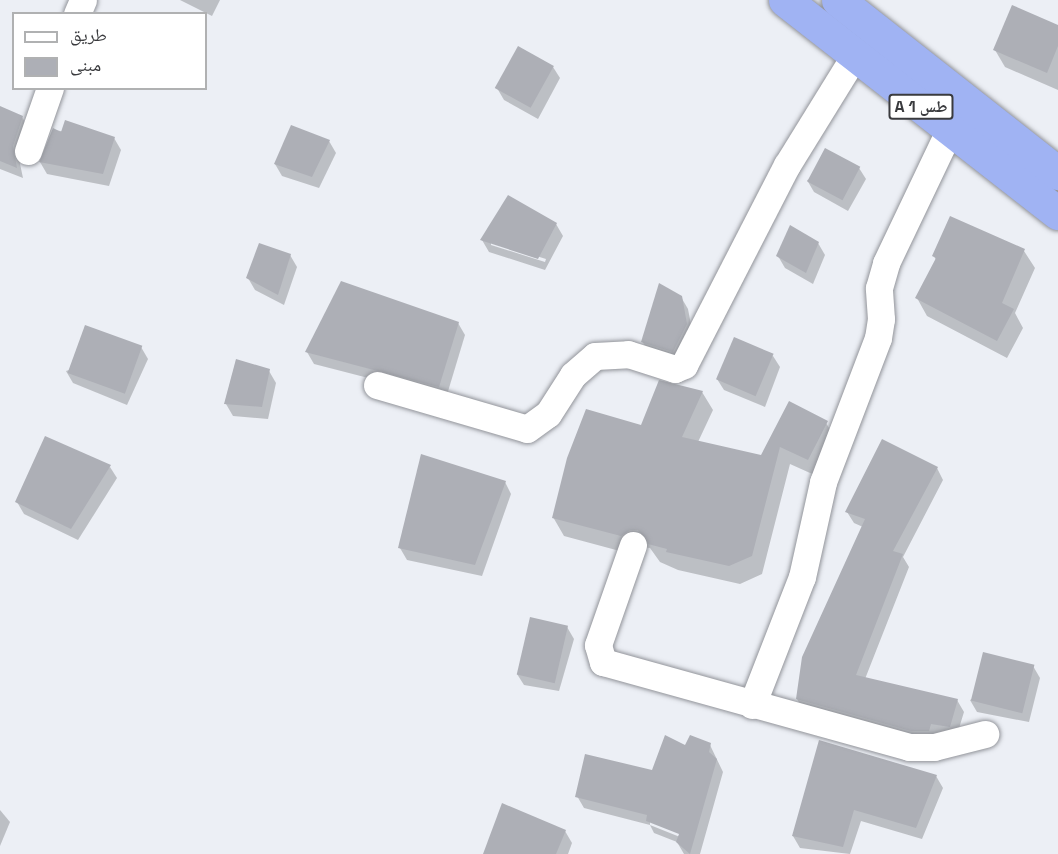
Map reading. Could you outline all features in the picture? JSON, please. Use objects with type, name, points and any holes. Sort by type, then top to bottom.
[{"type":"highway","name":"A 1 طس","points":[[785,0],[1058,213]]},
{"type":"highway","name":"A 1 طس","points":[[838,0],[1058,173]]},
{"type":"street","points":[[377,385],[527,429],[548,414],[573,375],[595,356],[628,354],[675,369],[684,365],[787,165],[855,55]]},
{"type":"street","points":[[28,151],[49,90]]},
{"type":"street","points":[[752,705],[802,577],[823,482],[878,338],[881,318],[879,288],[886,263],[950,129]]},
{"type":"street","points":[[633,545],[598,645],[603,662],[909,747],[934,747],[985,734]]},
{"type":"building","points":[[1012,5],[1058,25],[1058,46],[1047,73],[993,50]]},
{"type":"building","points":[[518,46],[554,66],[531,108],[495,88]]},
{"type":"building","points":[[0,106],[23,116],[13,146],[17,168],[0,161]]},
{"type":"building","points":[[65,120],[115,137],[103,174],[39,162],[53,128],[61,132]]},
{"type":"building","points":[[291,125],[330,140],[312,177],[274,164]]},
{"type":"building","points":[[825,148],[860,167],[842,200],[807,182]]},
{"type":"building","points":[[508,195],[557,223],[538,259],[480,240]]},
{"type":"building","points":[[950,216],[1025,249],[1002,303],[1014,309],[997,341],[915,298],[936,258],[932,256]]},
{"type":"building","points":[[790,225],[819,242],[806,273],[776,256]]},
{"type":"building","points":[[259,243],[291,254],[278,295],[246,278]]},
{"type":"building","points":[[341,281],[459,322],[439,387],[305,352]]},
{"type":"building","points":[[659,283],[682,296],[687,324],[673,352],[641,342]]},
{"type":"building","points":[[85,325],[142,346],[125,394],[68,373]]},
{"type":"building","points":[[734,337],[774,354],[756,396],[716,379]]},
{"type":"building","points":[[236,359],[270,369],[262,407],[224,404]]},
{"type":"building","points":[[659,380],[703,391],[682,437],[761,455],[789,401],[828,421],[808,460],[780,447],[752,556],[729,566],[666,552],[667,549],[648,544],[638,530],[630,530],[621,536],[552,518],[567,458],[586,409],[641,425]]},
{"type":"building","points":[[45,436],[111,465],[71,529],[15,502]]},
{"type":"building","points":[[882,439],[938,467],[893,551],[903,554],[856,675],[958,699],[950,727],[931,724],[929,731],[911,731],[796,699],[802,657],[865,519],[845,512]]},
{"type":"building","points":[[421,454],[506,481],[475,565],[398,548]]},
{"type":"building","points":[[530,617],[568,626],[555,683],[517,674]]},
{"type":"building","points":[[983,652],[1034,665],[1022,713],[971,701]]},
{"type":"building","points":[[665,735],[685,745],[690,735],[711,743],[709,752],[717,759],[690,854],[676,842],[679,834],[646,821],[647,815],[575,797],[585,754],[652,770]]},
{"type":"building","points":[[819,740],[937,775],[916,828],[854,810],[843,847],[792,836]]},
{"type":"building","points":[[502,803],[566,830],[556,854],[483,854]]}]
